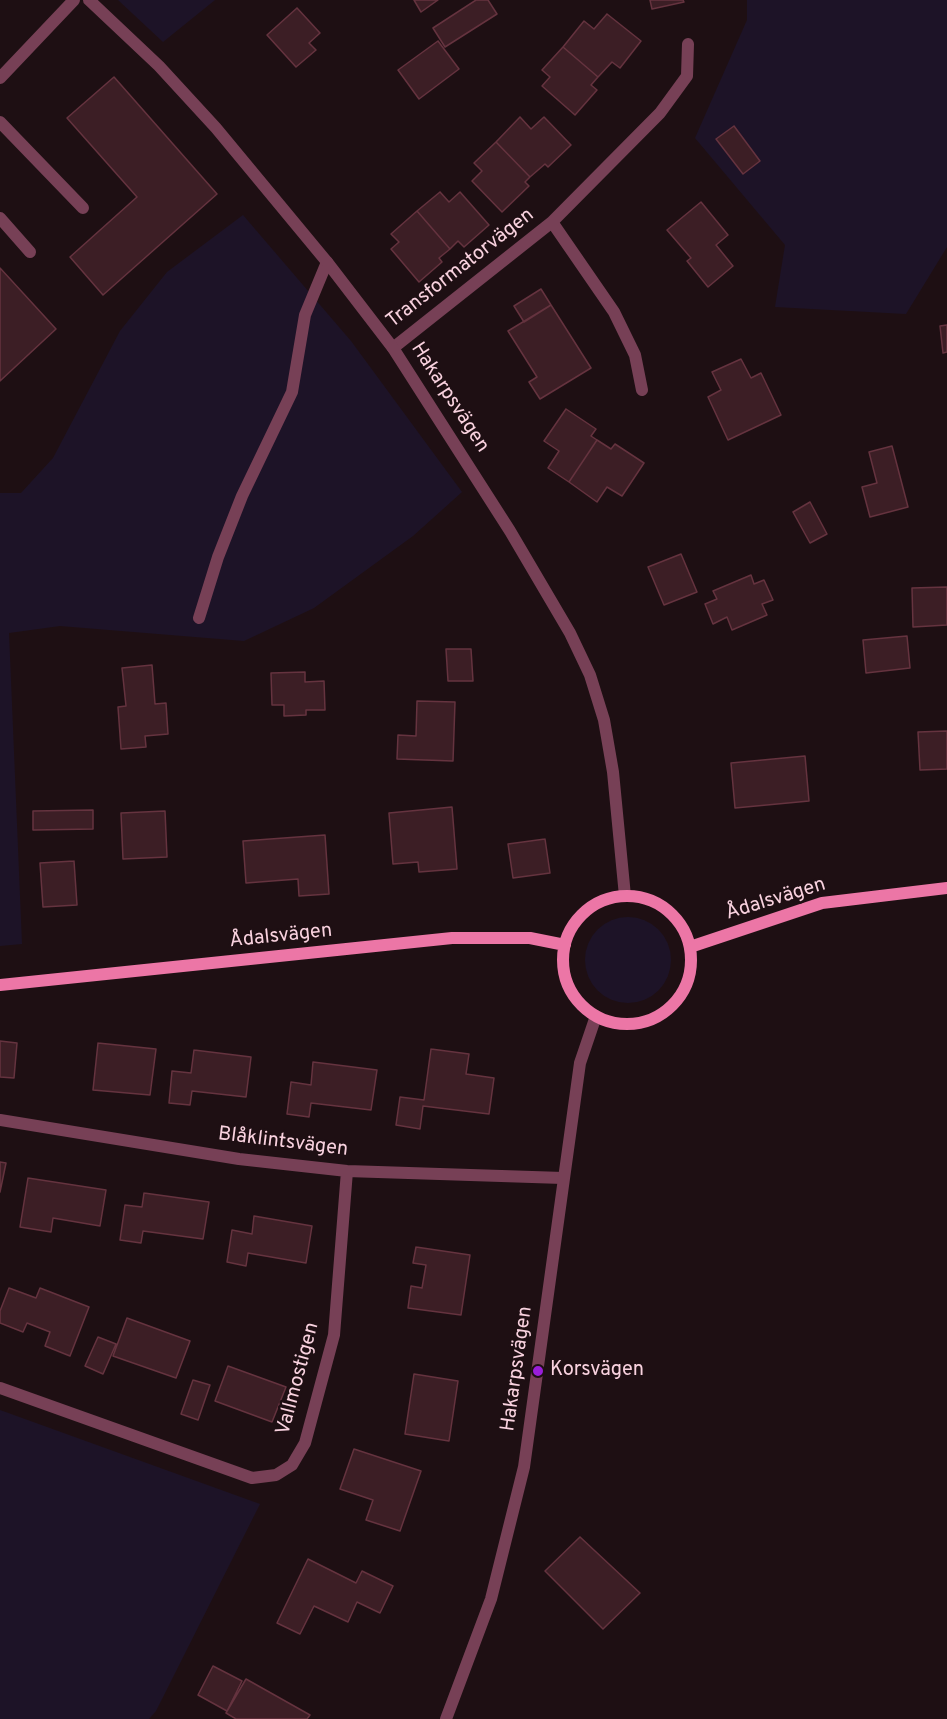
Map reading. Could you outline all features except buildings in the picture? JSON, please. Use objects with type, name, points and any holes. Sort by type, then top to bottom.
[{"type":"main road","name":"Ådalsvägen","points":[[690,947],[822,903],[947,888]]},
{"type":"main road","points":[[625,896],[643,898],[667,909],[679,922],[690,947],[691,965],[687,983],[678,999],[665,1012],[649,1020],[631,1024],[613,1022],[596,1016],[579,1003],[568,985],[563,965],[565,945],[573,926],[587,910],[605,900],[625,896]]},
{"type":"main road","name":"Ådalsvägen","points":[[0,985],[452,938],[530,938],[565,945]]},
{"type":"street","points":[[0,78],[74,0]]},
{"type":"street","name":"Hakarpsvägen","points":[[90,0],[159,66],[216,128],[327,262],[393,348],[510,531],[570,633],[590,675],[604,720],[613,772],[625,896]]},
{"type":"street","name":"Transformatorvägen","points":[[393,348],[552,222],[660,113],[687,76],[688,44]]},
{"type":"street","points":[[0,122],[83,208]]},
{"type":"street","points":[[0,218],[30,252]]},
{"type":"street","name":"Transformatorvägen","points":[[552,222],[614,312],[635,355],[642,390]]},
{"type":"street","points":[[199,618],[218,557],[242,496],[292,392],[305,315],[327,262]]},
{"type":"street","name":"Hakarpsvägen","points":[[446,1719],[491,1599],[525,1467],[580,1064],[596,1016]]},
{"type":"street","name":"Blåklintsvägen","points":[[0,1120],[216,1155],[347,1172],[563,1178]]},
{"type":"street","name":"Vallmostigen","points":[[0,1388],[252,1478],[276,1475],[292,1465],[305,1443],[334,1335],[347,1172]]},
{"type":"shaded area","points":[[118,0],[215,0],[163,42]]},
{"type":"shaded area","points":[[747,0],[947,0],[947,247],[906,314],[775,307],[785,245],[695,138],[747,20]]},
{"type":"shaded area","points":[[243,215],[351,341],[462,492],[413,536],[314,608],[244,641],[60,626],[9,633],[22,944],[0,946],[0,493],[21,493],[53,458],[120,331],[167,272]]},
{"type":"shaded area","points":[[628,917],[652,924],[664,936],[671,960],[664,984],[652,996],[628,1003],[604,996],[592,984],[585,960],[592,936],[604,924]]},
{"type":"shaded area","points":[[0,1410],[260,1504],[156,1711],[149,1719],[0,1719]]},
{"type":"place","name":"Korsvägen","points":[[538,1371]]}]
